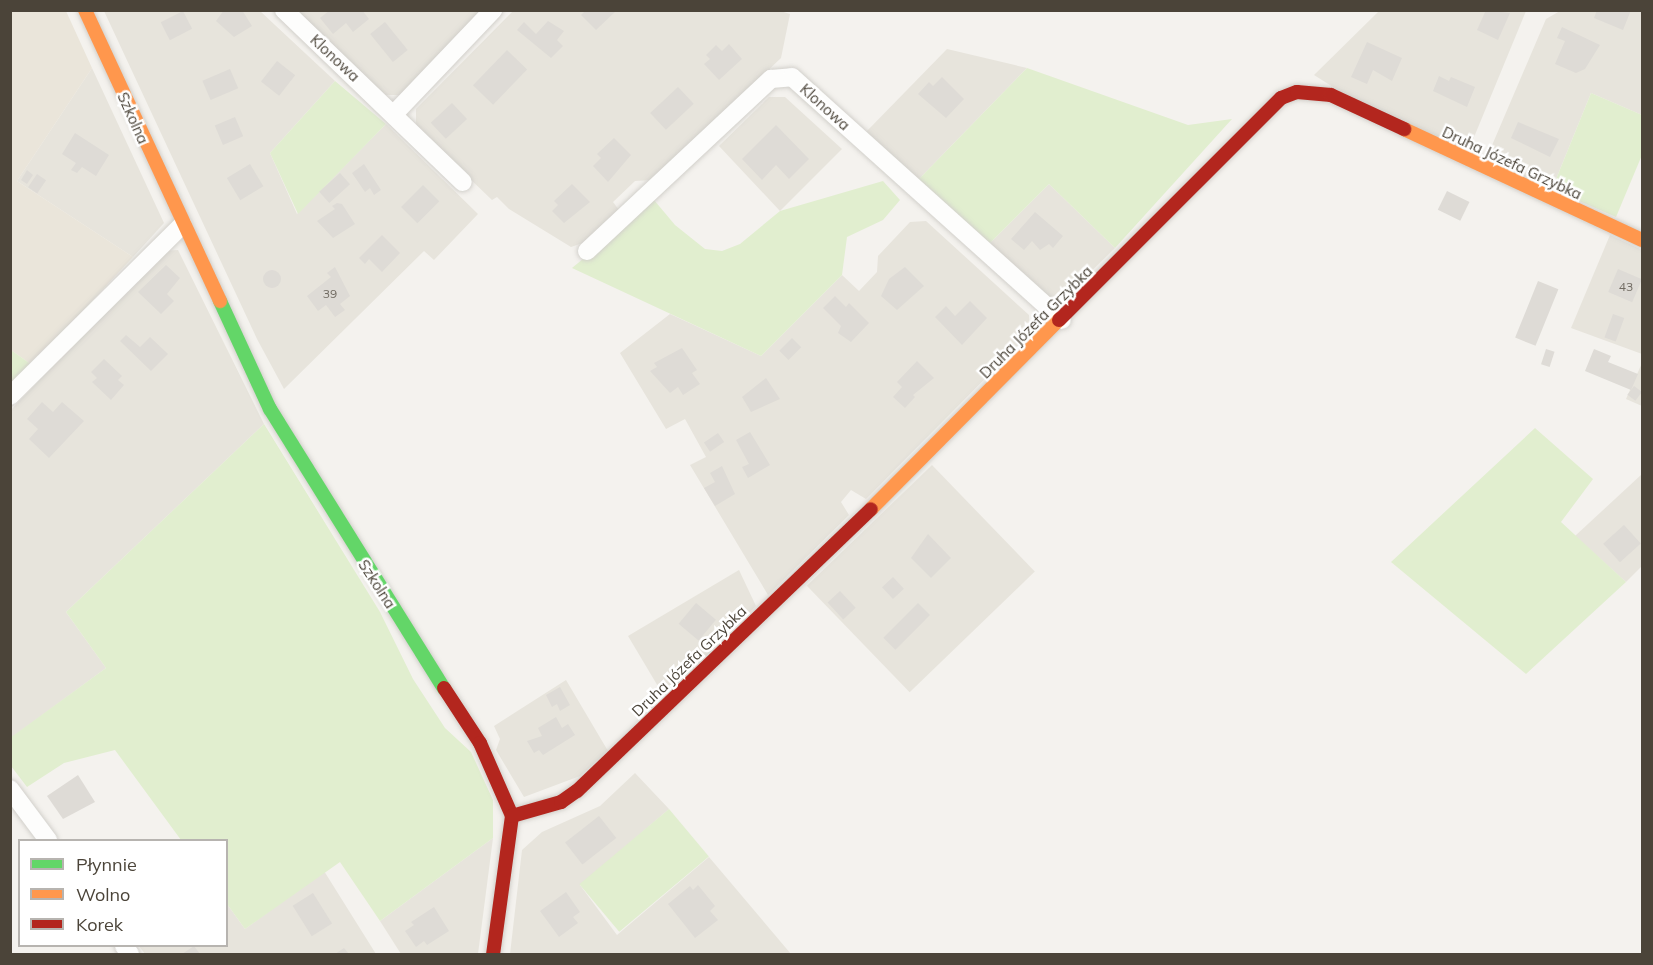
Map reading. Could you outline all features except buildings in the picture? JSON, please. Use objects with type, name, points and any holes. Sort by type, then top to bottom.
[{"type":"street","name":"Szkolna","points":[[85,10],[182,225],[270,409],[334,517],[480,743],[512,816]]},
{"type":"street","name":"Klonowa","points":[[284,10],[463,182]]},
{"type":"street","points":[[394,114],[493,10]]},
{"type":"street","name":"Klonowa","points":[[586,251],[771,79],[792,77],[1062,320]]},
{"type":"street","name":"Druha Józefa Grzybka","points":[[512,816],[561,802],[577,791],[1062,320],[1268,108],[1297,92],[1331,95],[1642,240]]},
{"type":"street","points":[[10,396],[182,225]]},
{"type":"street","points":[[10,789],[47,839]]},
{"type":"street","points":[[493,954],[512,816]]},
{"type":"shaded area","points":[[777,10],[790,14],[781,58],[652,180],[635,181],[613,202],[619,210],[583,243],[571,247],[509,209],[497,197],[492,200],[416,127],[416,109],[513,11]]},
{"type":"shaded area","points":[[11,11],[66,11],[92,68],[17,181],[133,257],[32,365],[11,350]]},
{"type":"shaded area","points":[[104,11],[260,11],[335,81],[270,153],[297,214],[386,124],[478,214],[434,260],[424,251],[284,389],[257,339]]},
{"type":"shaded area","points":[[287,11],[484,11],[402,95],[382,95]]},
{"type":"shaded area","points":[[1379,11],[1526,11],[1472,142],[1460,147],[1349,97],[1314,75]]},
{"type":"shaded area","points":[[1560,11],[1642,11],[1642,115],[1591,93],[1552,189],[1495,163],[1490,150],[1546,19]]},
{"type":"shaded area","points":[[947,49],[1027,68],[918,180],[865,133]]},
{"type":"shaded area","points":[[92,68],[164,223],[133,257],[17,181]]},
{"type":"shaded area","points":[[769,97],[785,97],[842,149],[780,211],[719,146]]},
{"type":"shaded area","points":[[1049,184],[1115,248],[1067,295],[1047,297],[989,244]]},
{"type":"shaded area","points":[[926,221],[1029,315],[1030,333],[866,499],[851,490],[841,502],[849,515],[768,595],[690,465],[706,457],[685,419],[666,429],[620,353],[670,314],[761,356],[842,275],[859,291],[877,272],[878,256],[910,222]]},
{"type":"shaded area","points":[[1610,235],[1642,250],[1642,354],[1571,328]]},
{"type":"shaded area","points":[[178,250],[264,424],[66,612],[106,668],[11,738],[10,411],[163,251]]},
{"type":"shaded area","points":[[1642,363],[1642,406],[1626,399]]},
{"type":"shaded area","points":[[932,465],[1035,571],[910,692],[807,586]]},
{"type":"shaded area","points":[[1642,474],[1642,566],[1626,582],[1575,536]]},
{"type":"shaded area","points":[[739,570],[756,606],[673,689],[659,688],[628,636]]},
{"type":"shaded area","points":[[566,680],[608,751],[580,776],[524,797],[496,750],[500,739],[494,726]]},
{"type":"shaded area","points":[[635,773],[669,809],[580,885],[617,935],[709,857],[791,954],[510,954],[522,850],[542,832],[600,806]]},
{"type":"shaded area","points":[[493,838],[478,954],[401,954],[380,921]]},
{"type":"shaded area","points":[[324,871],[376,954],[145,954],[140,947],[228,947],[228,905],[245,929]]},
{"type":"green space","points":[[1027,68],[1188,125],[1232,119],[1115,248],[1049,184],[989,244],[918,180]]},
{"type":"green space","points":[[335,81],[386,124],[298,214],[270,153]]},
{"type":"green space","points":[[1591,93],[1642,115],[1642,155],[1616,217],[1552,189]]},
{"type":"green space","points":[[883,181],[900,200],[883,220],[847,237],[842,275],[761,356],[572,268],[654,200],[675,225],[705,249],[722,251],[740,244],[780,211]]},
{"type":"green space","points":[[11,350],[32,365],[11,387]]},
{"type":"green space","points":[[264,424],[380,612],[413,679],[445,728],[471,752],[493,800],[493,838],[380,921],[340,862],[245,929],[228,905],[228,839],[180,839],[115,750],[64,763],[27,787],[11,766],[10,738],[106,668],[66,612]]},
{"type":"green space","points":[[1535,428],[1593,479],[1561,522],[1626,582],[1526,674],[1391,562]]},
{"type":"green space","points":[[669,809],[709,856],[619,932],[579,884]]},
{"type":"traffic: fast","points":[[220,301],[270,409],[444,688]]},
{"type":"traffic: slow","points":[[85,10],[220,301]]},
{"type":"traffic: slow","points":[[1404,129],[1642,240]]},
{"type":"traffic: slow","points":[[871,509],[1059,320]]},
{"type":"traffic: jam","points":[[1059,320],[1281,98],[1297,92],[1331,95],[1404,129]]},
{"type":"traffic: jam","points":[[512,816],[561,802],[577,791],[871,509]]},
{"type":"traffic: jam","points":[[444,688],[480,743],[512,816],[493,954]]}]
